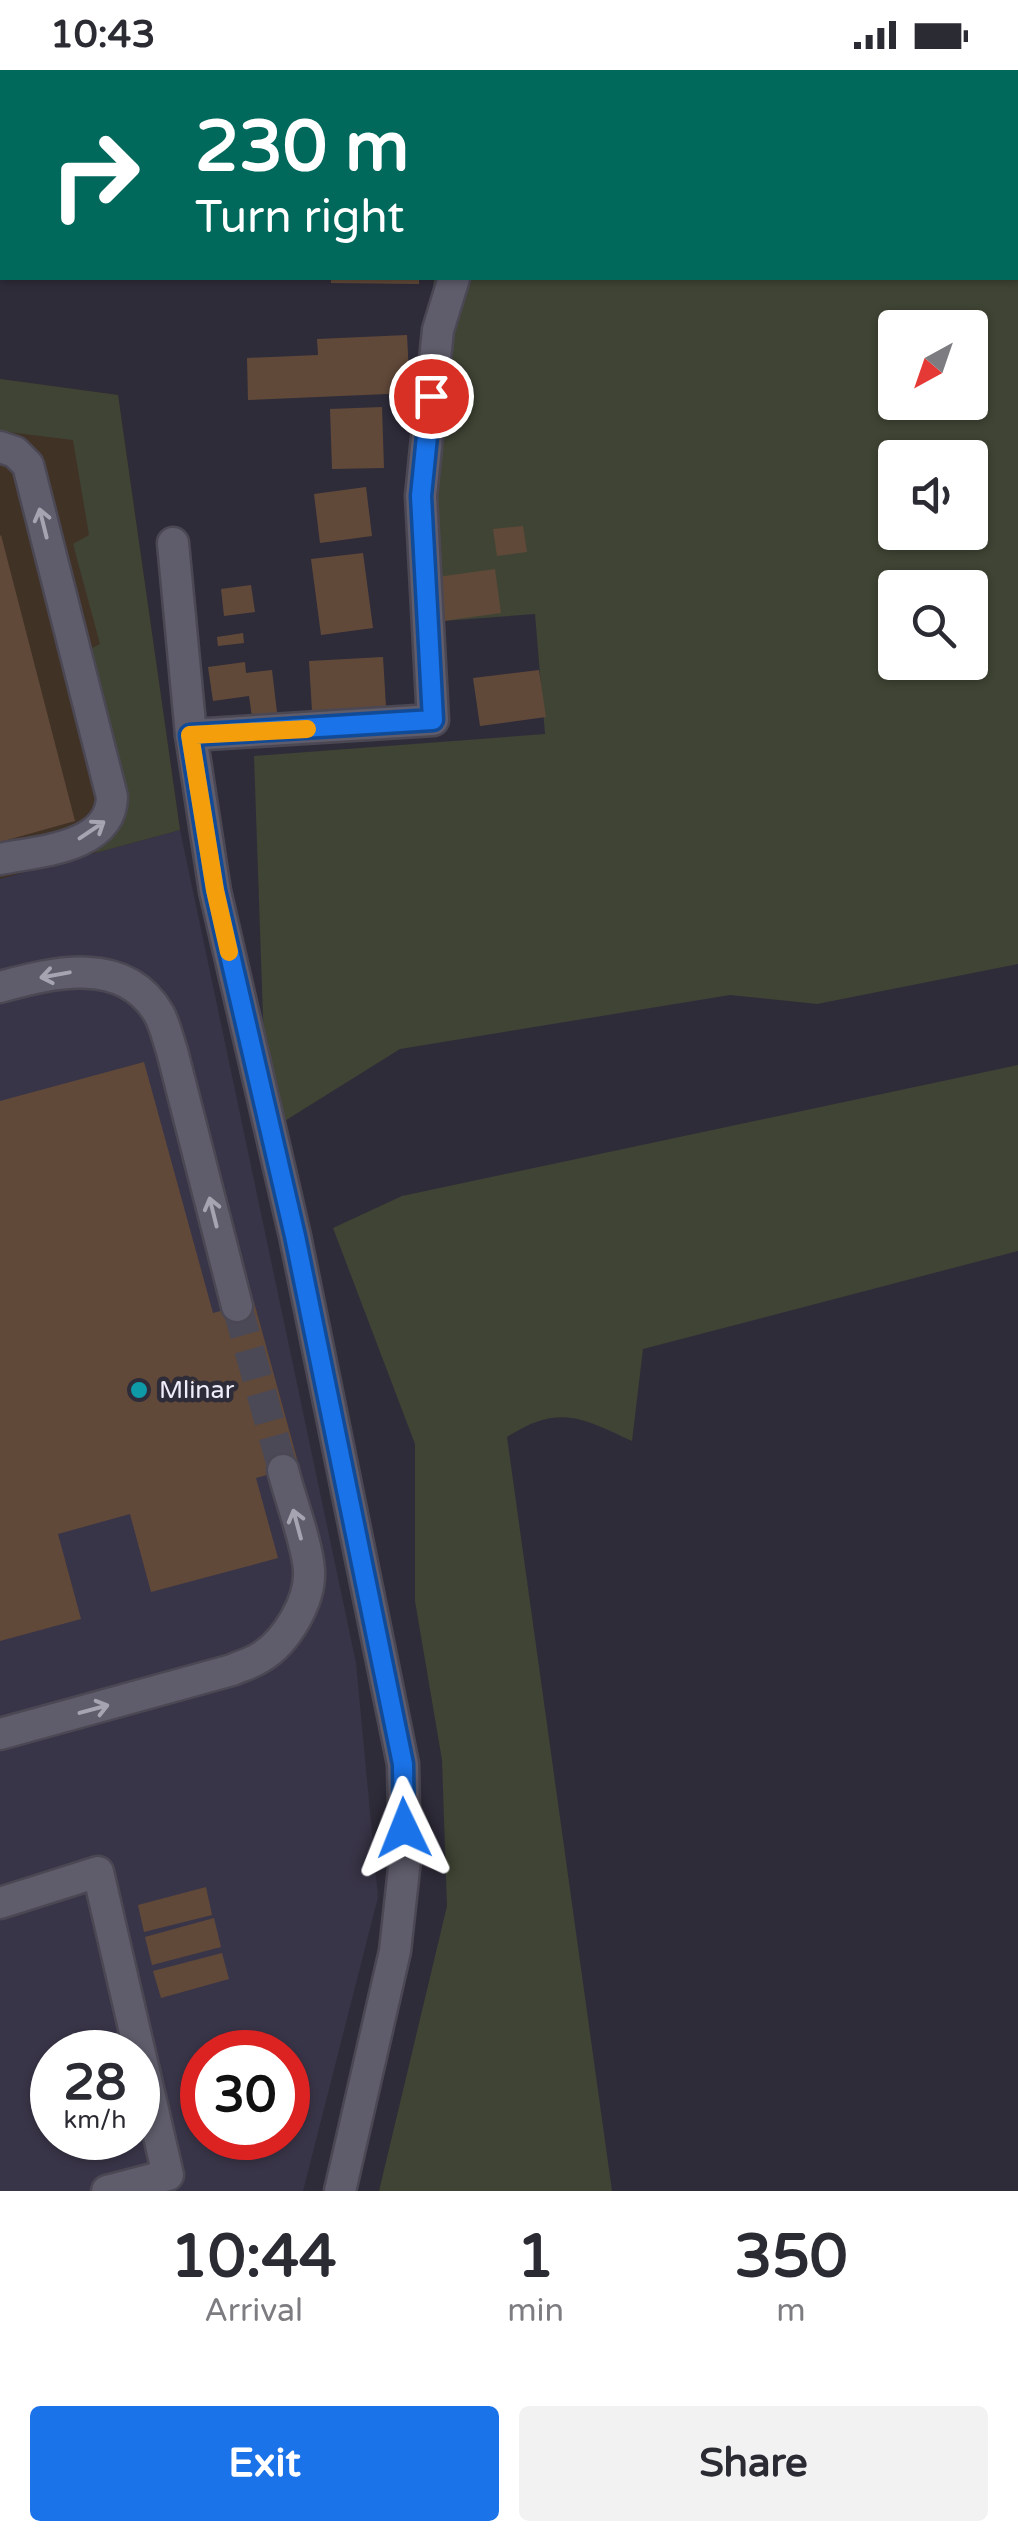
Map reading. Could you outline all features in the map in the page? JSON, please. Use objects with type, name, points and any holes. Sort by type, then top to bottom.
[{"type":"street","points":[[190,735],[433,720],[421,496],[438,330],[453,280]]},
{"type":"street","points":[[0,446],[15,452],[28,464],[112,797],[112,810],[93,834],[0,860]]},
{"type":"street","points":[[173,543],[190,735],[215,890],[295,1236],[403,1764],[405,1860],[395,1951],[340,2191]]},
{"type":"street","points":[[0,986],[92,971],[110,974],[134,986],[149,1000],[160,1016],[172,1051],[238,1306]]},
{"type":"street","points":[[0,1734],[232,1670],[278,1644],[299,1610],[309,1571],[283,1470]]},
{"type":"street","points":[[0,1903],[98,1872],[168,2176],[107,2191]]},
{"type":"shaded area","points":[[0,379],[118,395],[180,830],[0,879]]},
{"type":"shaded area","points":[[180,830],[356,1663],[378,1897],[303,2191],[0,2191],[0,879]]},
{"type":"green space","points":[[434,280],[1018,280],[1018,964],[817,1004],[730,995],[400,1049],[267,1132],[254,756],[545,734],[535,614],[443,621],[410,491]]},
{"type":"green space","points":[[0,379],[118,395],[180,830],[95,853],[120,827],[127,799],[90,649],[100,644],[73,544],[89,535],[73,440],[0,431]]},
{"type":"green space","points":[[1018,1065],[1018,1251],[643,1349],[632,1441],[583,1420],[556,1417],[507,1437],[612,2191],[379,2191],[447,1906],[442,1760],[415,1601],[415,1444],[333,1228],[402,1196]]},
{"type":"building","points":[[331,280],[419,280],[419,284]]},
{"type":"building","points":[[407,335],[410,393],[248,400],[247,358],[318,355],[317,339]]},
{"type":"building","points":[[382,407],[384,468],[332,469],[330,409]]},
{"type":"building","points":[[366,487],[372,536],[320,543],[314,494]]},
{"type":"building","points":[[523,526],[527,552],[497,556],[493,529]]},
{"type":"building","points":[[0,536],[75,821],[0,842]]},
{"type":"building","points":[[363,553],[373,628],[321,635],[311,559]]},
{"type":"building","points":[[495,569],[501,613],[443,621],[437,577]]},
{"type":"building","points":[[251,585],[255,612],[224,616],[221,589]]},
{"type":"building","points":[[243,633],[244,643],[218,646],[217,637]]},
{"type":"building","points":[[383,657],[386,707],[312,711],[309,661]]},
{"type":"building","points":[[245,662],[246,673],[272,670],[278,721],[253,724],[249,696],[213,701],[208,667]]},
{"type":"building","points":[[539,670],[546,717],[480,726],[473,678]]},
{"type":"building","name":"Mlinar","points":[[144,1062],[213,1313],[254,1302],[299,1466],[256,1478],[278,1558],[151,1592],[130,1514],[58,1534],[81,1619],[0,1641],[0,1101]]},
{"type":"building","points":[[206,1887],[212,1915],[144,1932],[138,1905]]},
{"type":"building","points":[[214,1918],[221,1947],[152,1965],[145,1937]]},
{"type":"building","points":[[222,1953],[229,1979],[161,1998],[153,1971]]},
{"type":"tunnel","points":[[237,1306],[283,1470]]},
{"type":"slow traffic","points":[[229,952],[190,735],[307,729]]},
{"type":"place","name":"Mlinar","points":[[139,1390]]},
{"type":"route","points":[[404,1828],[403,1764],[295,1236],[215,890],[190,735],[433,720],[421,496],[431,396]]}]
